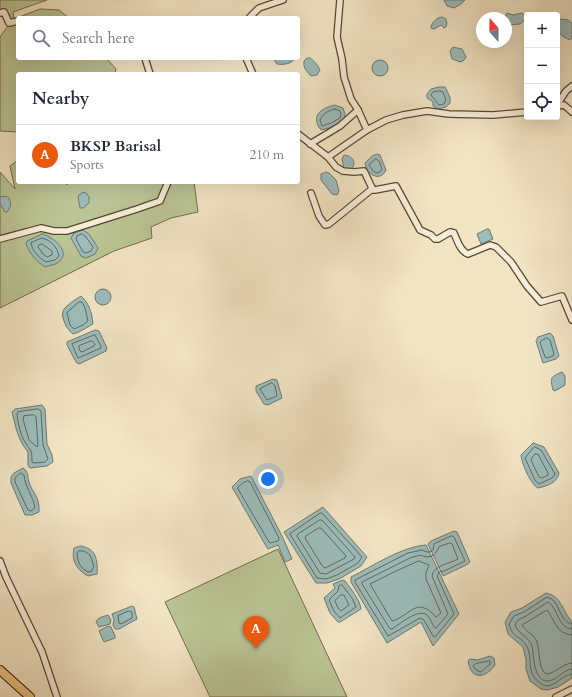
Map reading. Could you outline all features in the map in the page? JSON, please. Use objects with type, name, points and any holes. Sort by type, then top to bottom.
[{"type":"highway","points":[[0,670],[30,697]]},
{"type":"street","points":[[251,16],[259,8],[283,0]]},
{"type":"street","points":[[340,0],[338,42],[344,77],[351,99],[367,130]]},
{"type":"street","points":[[0,13],[5,13],[9,23],[16,21]]},
{"type":"street","points":[[146,60],[149,72]]},
{"type":"street","points":[[247,60],[252,72]]},
{"type":"street","points":[[560,101],[566,91],[572,86]]},
{"type":"street","points":[[560,106],[564,105],[572,112]]},
{"type":"street","points":[[310,144],[340,126],[358,110]]},
{"type":"street","points":[[328,157],[367,130],[386,120],[403,115],[427,111],[449,114],[493,115],[524,112]]},
{"type":"street","points":[[300,136],[328,157],[336,167],[343,171],[364,171],[372,189]]},
{"type":"street","points":[[0,239],[41,228],[54,231],[67,230],[137,209],[160,201],[167,184]]},
{"type":"street","points":[[311,193],[321,220],[325,225],[329,224],[372,189],[375,190],[396,186],[420,230],[438,239],[450,232],[454,233],[461,249],[465,254],[490,245],[496,247],[511,262],[527,286],[541,302],[562,296],[572,320]]},
{"type":"street","points":[[0,561],[9,584],[42,652],[57,697]]},
{"type":"street","points":[[556,697],[572,689]]},
{"type":"green space","points":[[0,0],[47,0],[13,12],[14,19],[16,18],[16,60],[108,60],[116,69],[115,72],[16,72],[16,132],[0,131],[0,37],[8,26],[2,15],[0,16]]},
{"type":"green space","points":[[40,9],[59,10],[66,16],[22,16]]},
{"type":"green space","points":[[16,162],[16,184],[194,184],[198,212],[171,218],[151,227],[152,238],[114,251],[0,308],[0,172],[15,189],[10,166]]},
{"type":"green space","points":[[278,549],[347,697],[210,697],[165,602]]},
{"type":"water","points":[[444,0],[465,0],[454,8],[447,6]]},
{"type":"water","points":[[522,13],[524,15],[524,21],[520,24],[512,25],[512,15]]},
{"type":"water","points":[[442,17],[446,19],[446,27],[444,28],[441,25],[434,29],[431,28],[435,20]]},
{"type":"water","points":[[560,20],[568,20],[572,23],[572,38],[570,40],[560,34]]},
{"type":"water","points":[[453,47],[462,49],[466,57],[464,60],[461,62],[452,59],[450,51]]},
{"type":"water","points":[[307,58],[310,58],[319,68],[320,70],[317,75],[311,76],[305,69],[304,61]]},
{"type":"water","points":[[274,60],[294,60],[287,64],[277,64]]},
{"type":"water","points":[[377,60],[383,60],[388,65],[386,74],[383,76],[377,76],[372,71],[372,65]]},
{"type":"water","points":[[445,87],[450,97],[450,103],[446,107],[438,109],[433,106],[433,102],[427,98],[427,94],[431,89]]},
{"type":"water","points":[[335,105],[343,108],[345,114],[344,121],[333,127],[321,130],[317,121],[319,113],[325,108]]},
{"type":"water","points":[[377,154],[380,155],[386,170],[380,176],[374,176],[368,171],[365,163],[372,156]]},
{"type":"water","points":[[344,155],[353,159],[354,164],[352,169],[344,169],[342,159]]},
{"type":"water","points":[[326,172],[336,180],[339,191],[337,195],[332,194],[321,180],[321,174]]},
{"type":"water","points":[[83,192],[89,197],[89,203],[83,208],[80,208],[78,196]]},
{"type":"water","points":[[0,197],[8,197],[10,203],[7,212],[5,212],[0,204]]},
{"type":"water","points":[[489,229],[493,239],[481,244],[477,234]]},
{"type":"water","points":[[83,230],[89,234],[98,248],[95,254],[86,258],[81,256],[71,238],[74,233]]},
{"type":"water","points":[[42,234],[55,241],[62,248],[63,252],[63,257],[60,261],[45,267],[29,251],[26,244],[27,241]]},
{"type":"water","points":[[103,289],[110,294],[111,297],[106,304],[103,305],[96,300],[95,297],[100,290]]},
{"type":"water","points":[[81,296],[90,308],[93,324],[73,334],[65,324],[63,311],[68,305]]},
{"type":"water","points":[[95,330],[99,331],[107,348],[106,351],[79,364],[76,362],[67,345],[67,342]]},
{"type":"water","points":[[550,333],[553,336],[559,356],[556,359],[543,363],[536,341],[538,337]]},
{"type":"water","points":[[562,372],[565,376],[565,385],[555,391],[553,390],[551,380],[555,375]]},
{"type":"water","points":[[273,379],[277,380],[282,398],[268,405],[264,404],[256,391],[256,386]]},
{"type":"water","points":[[42,405],[45,409],[47,444],[52,455],[53,462],[47,466],[30,468],[28,465],[28,452],[16,429],[12,412],[15,409]]},
{"type":"water","points":[[533,443],[544,447],[559,473],[554,482],[538,488],[532,483],[521,455]]},
{"type":"water","points":[[23,468],[27,473],[30,486],[36,495],[39,507],[39,512],[32,515],[25,515],[11,483],[11,477],[14,473]]},
{"type":"water","points":[[251,476],[283,538],[292,559],[285,562],[278,545],[268,549],[232,487],[240,479]]},
{"type":"water","points":[[323,507],[367,557],[361,566],[339,579],[327,583],[316,583],[284,532]]},
{"type":"water","points":[[454,531],[457,532],[470,562],[443,576],[428,544],[431,541]]},
{"type":"water","points":[[426,545],[459,614],[433,646],[421,622],[387,643],[351,582],[351,577],[397,553],[417,546]]},
{"type":"water","points":[[80,546],[90,549],[93,552],[97,564],[97,574],[88,576],[76,565],[73,557],[74,548]]},
{"type":"water","points":[[343,580],[355,595],[361,609],[338,622],[330,613],[324,598],[335,588],[333,584]]},
{"type":"water","points":[[546,593],[555,597],[559,601],[572,622],[572,678],[558,687],[547,690],[541,689],[530,681],[526,669],[526,660],[523,647],[508,634],[505,622],[511,612],[522,608]]},
{"type":"water","points":[[132,606],[134,607],[137,619],[119,629],[115,629],[112,614]]},
{"type":"water","points":[[108,615],[111,620],[110,624],[99,627],[96,622],[97,620]]},
{"type":"water","points":[[108,626],[111,627],[115,638],[104,642],[99,631]]},
{"type":"water","points":[[490,656],[494,658],[495,665],[487,673],[479,675],[472,672],[468,661],[470,659],[478,660]]},
{"type":"place","name":"BKSP Barisal","points":[[256,649]]}]
